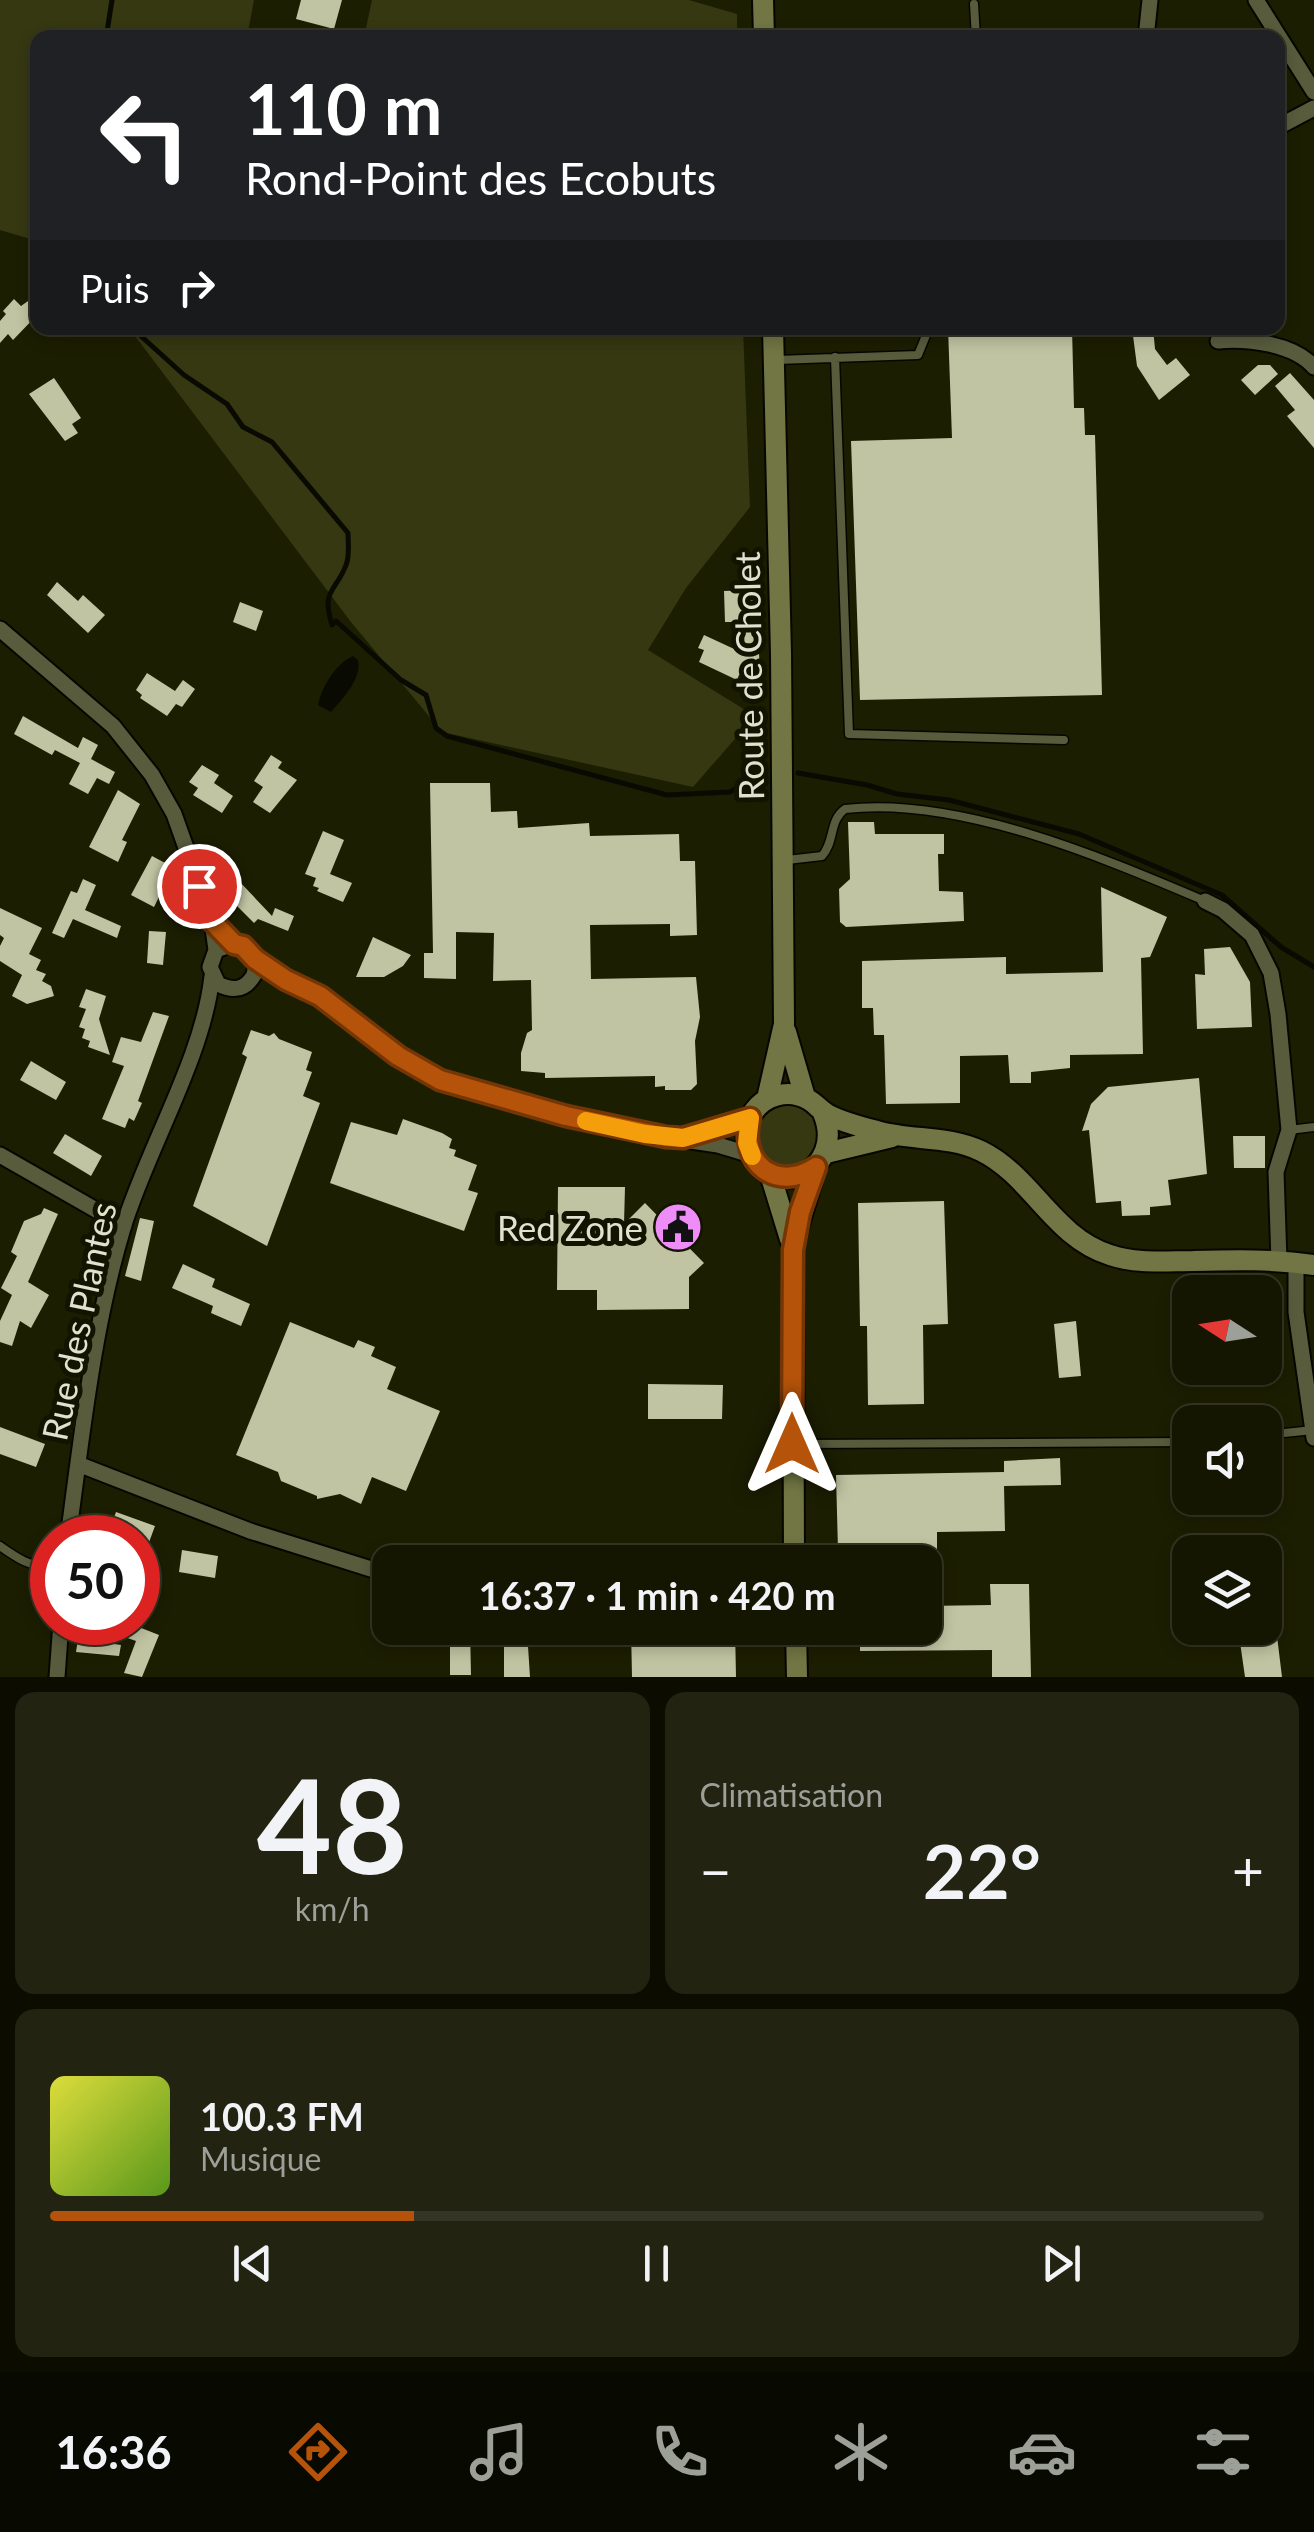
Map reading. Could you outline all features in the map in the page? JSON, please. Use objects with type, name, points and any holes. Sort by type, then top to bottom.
[{"type":"main road","points":[[763,0],[764,30]]},
{"type":"main road","name":"Route de Cholet","points":[[767,1099],[784,1024],[773,335]]},
{"type":"main road","name":"Route de Cholet","points":[[784,1024],[805,1097]]},
{"type":"main road","points":[[793,1250],[770,1174],[751,1155],[747,1143],[750,1118],[767,1099],[779,1094],[805,1097],[823,1112],[896,1136],[950,1141],[981,1151],[1007,1169],[1074,1237],[1105,1254],[1144,1261],[1296,1263]]},
{"type":"main road","points":[[794,1545],[793,1250],[800,1212],[821,1160],[828,1126],[823,1112]]},
{"type":"main road","points":[[770,1174],[794,1177],[821,1160],[896,1136]]},
{"type":"main road","points":[[796,1645],[797,1677]]},
{"type":"street","points":[[1147,30],[1150,0]]},
{"type":"street","points":[[1256,0],[1273,30]]},
{"type":"street","points":[[1285,50],[1314,92]]},
{"type":"street","points":[[1285,123],[1314,108]]},
{"type":"street","points":[[1218,341],[1241,338],[1304,356],[1314,367]]},
{"type":"street","points":[[0,629],[112,726],[152,774],[174,814],[212,921],[216,950],[210,967],[212,976],[228,989],[244,987],[256,967],[255,959]]},
{"type":"street","points":[[1206,901],[1252,935],[1271,974],[1289,1130],[1276,1172],[1296,1263],[1296,1312],[1314,1438]]},
{"type":"street","points":[[212,921],[234,944]]},
{"type":"street","points":[[216,950],[234,944],[243,946],[255,959],[320,996],[398,1056],[440,1080],[566,1116],[751,1155]]},
{"type":"street","name":"Rue des Plantes","points":[[71,1515],[97,1344],[124,1226],[208,1010],[212,976]]},
{"type":"street","points":[[250,982],[286,980]]},
{"type":"street","name":"Rue des Plantes","points":[[208,1010],[228,989]]},
{"type":"street","points":[[683,1138],[750,1118]]},
{"type":"street","points":[[0,1155],[124,1226]]},
{"type":"street","points":[[78,1464],[250,1531],[372,1569]]},
{"type":"street","points":[[57,1677],[59,1645]]},
{"type":"lane","points":[[974,4],[976,30]]},
{"type":"lane","points":[[774,360],[918,354],[926,335]]},
{"type":"lane","points":[[834,358],[849,734],[1064,740]]},
{"type":"lane","points":[[782,860],[822,856],[829,846],[836,817],[845,809],[889,808],[945,814],[1034,836],[1206,901]]},
{"type":"lane","points":[[1289,1130],[1314,1127]]},
{"type":"lane","points":[[1282,1433],[1313,1430]]},
{"type":"lane","points":[[792,1444],[1172,1442]]},
{"type":"lane","points":[[0,1546],[30,1564]]},
{"type":"green space","points":[[0,0],[254,0],[248,30],[30,30],[30,239],[0,230]]},
{"type":"green space","points":[[372,0],[689,0],[737,14],[737,30],[366,30]]},
{"type":"green space","points":[[134,335],[743,335],[750,507],[686,588],[648,650],[755,716],[693,787],[442,732],[351,622]]},
{"type":"green space","points":[[787,1103],[810,1113],[820,1136],[810,1159],[787,1169],[764,1159],[754,1136],[764,1113]]},
{"type":"shaded area","points":[[353,656],[358,667],[346,694],[331,712],[318,705],[330,677]]},
{"type":"building","points":[[301,0],[342,0],[334,29],[296,19]]},
{"type":"building","points":[[14,299],[21,306],[30,300],[30,322],[13,340],[8,334],[0,343],[0,321],[6,314],[3,311]]},
{"type":"building","points":[[948,335],[1072,335],[1074,408],[1084,408],[1085,435],[1095,435],[1102,695],[860,700],[851,441],[952,438]]},
{"type":"building","points":[[1133,335],[1154,335],[1155,349],[1167,365],[1176,358],[1190,375],[1159,400],[1137,366]]},
{"type":"building","points":[[1258,365],[1270,365],[1278,374],[1255,395],[1241,380]]},
{"type":"building","points":[[1290,373],[1314,400],[1314,448],[1287,416],[1295,410],[1275,386]]},
{"type":"building","points":[[54,378],[81,418],[72,424],[78,433],[65,441],[29,394]]},
{"type":"building","points":[[57,582],[78,601],[83,595],[105,615],[88,633],[47,595]]},
{"type":"building","points":[[753,590],[753,604],[747,604],[748,622],[725,622],[724,591]]},
{"type":"building","points":[[240,602],[263,611],[256,631],[233,622]]},
{"type":"building","points":[[744,631],[758,631],[760,675],[739,675],[737,680],[699,662],[704,650],[698,648],[704,635],[745,654]]},
{"type":"building","points":[[147,673],[175,691],[183,680],[195,689],[182,707],[176,704],[167,716],[140,698],[142,695],[136,690]]},
{"type":"building","points":[[23,716],[78,748],[83,737],[98,745],[91,759],[115,772],[109,784],[97,778],[88,794],[69,784],[80,763],[55,750],[52,755],[14,734]]},
{"type":"building","points":[[271,755],[282,762],[278,768],[297,780],[270,813],[253,802],[263,787],[254,781]]},
{"type":"building","points":[[202,765],[219,775],[214,783],[233,796],[222,813],[193,795],[198,788],[189,782]]},
{"type":"building","points":[[430,783],[490,783],[491,812],[517,811],[518,828],[589,823],[590,836],[679,834],[680,861],[695,861],[697,935],[670,936],[670,924],[590,925],[591,979],[696,977],[700,1017],[695,1041],[697,1084],[691,1090],[655,1087],[655,1076],[545,1078],[545,1073],[521,1071],[521,1053],[527,1033],[532,1030],[531,980],[493,981],[494,933],[456,932],[456,979],[424,978],[424,953],[433,953]]},
{"type":"building","points":[[118,790],[140,804],[122,840],[127,842],[118,862],[89,847]]},
{"type":"building","points":[[848,822],[874,822],[875,834],[944,834],[944,854],[938,854],[939,891],[963,892],[964,921],[846,927],[840,922],[839,889],[850,879]]},
{"type":"building","points":[[323,831],[344,840],[330,874],[352,883],[343,902],[317,891],[319,888],[313,886],[316,878],[305,874]]},
{"type":"building","points":[[152,856],[167,864],[161,875],[168,879],[154,907],[131,895]]},
{"type":"building","points":[[83,879],[96,885],[85,910],[121,926],[117,938],[73,919],[64,938],[52,933],[71,891],[77,893]]},
{"type":"building","points":[[239,881],[272,916],[275,908],[294,916],[288,931],[258,919],[254,923],[229,898],[227,892]]},
{"type":"building","points":[[1101,887],[1167,917],[1150,957],[1141,958],[1143,1054],[1070,1055],[1070,1068],[1031,1072],[1031,1083],[1010,1083],[1008,1055],[960,1056],[960,1103],[886,1104],[884,1035],[874,1035],[873,1008],[862,1008],[862,961],[1006,957],[1006,974],[1103,972]]},
{"type":"building","points":[[0,908],[42,928],[29,954],[41,960],[36,970],[46,974],[42,981],[51,986],[54,996],[27,1004],[12,996],[22,975],[0,961],[4,938],[0,935]]},
{"type":"building","points":[[149,931],[166,932],[163,965],[147,963]]},
{"type":"building","points":[[373,937],[411,955],[403,966],[384,977],[356,977]]},
{"type":"building","points":[[1230,947],[1250,982],[1252,1027],[1197,1029],[1195,974],[1205,975],[1204,949]]},
{"type":"building","points":[[86,989],[106,996],[99,1019],[110,1055],[88,1047],[90,1041],[82,1038],[85,1029],[79,1027],[86,1009],[79,1007]]},
{"type":"building","points":[[153,1012],[169,1016],[138,1101],[142,1103],[134,1121],[129,1118],[125,1128],[102,1119],[124,1066],[112,1062],[121,1037],[141,1042]]},
{"type":"building","points":[[251,1030],[269,1036],[274,1033],[279,1039],[312,1052],[306,1070],[312,1072],[303,1096],[320,1103],[267,1246],[193,1206],[247,1057],[242,1054]]},
{"type":"building","points":[[31,1061],[66,1082],[56,1100],[20,1080]]},
{"type":"building","points":[[1199,1078],[1207,1174],[1168,1180],[1171,1205],[1150,1207],[1150,1215],[1122,1216],[1121,1201],[1096,1203],[1089,1130],[1082,1131],[1091,1104],[1108,1087]]},
{"type":"building","points":[[403,1119],[452,1139],[449,1148],[456,1150],[454,1156],[477,1165],[468,1190],[478,1193],[464,1231],[330,1183],[351,1122],[397,1135]]},
{"type":"building","points":[[65,1134],[102,1156],[91,1176],[53,1153]]},
{"type":"building","points":[[1233,1136],[1265,1136],[1265,1168],[1234,1168]]},
{"type":"building","points":[[558,1187],[625,1187],[624,1224],[645,1203],[704,1263],[689,1277],[689,1309],[597,1310],[597,1290],[557,1290]]},
{"type":"building","points":[[944,1201],[948,1324],[923,1325],[924,1404],[868,1405],[867,1326],[860,1326],[858,1203]]},
{"type":"building","points":[[44,1208],[58,1214],[28,1282],[49,1295],[31,1328],[20,1321],[12,1346],[0,1342],[0,1321],[12,1295],[1,1288],[17,1256],[11,1252],[24,1221],[41,1214]]},
{"type":"building","points":[[140,1218],[154,1221],[141,1281],[125,1276]]},
{"type":"building","points":[[183,1264],[215,1279],[212,1287],[250,1304],[241,1326],[211,1313],[213,1306],[172,1288]]},
{"type":"building","points":[[1076,1321],[1081,1376],[1059,1378],[1054,1324]]},
{"type":"building","points":[[290,1322],[354,1348],[358,1340],[375,1347],[371,1356],[396,1367],[387,1389],[440,1411],[406,1491],[372,1477],[361,1504],[340,1494],[317,1499],[281,1481],[278,1472],[236,1455]]},
{"type":"building","points":[[648,1384],[723,1385],[722,1419],[648,1419]]},
{"type":"building","points":[[0,1427],[45,1444],[36,1467],[0,1454]]},
{"type":"building","points":[[1060,1458],[1061,1485],[1004,1486],[1005,1531],[937,1532],[937,1545],[838,1545],[836,1475],[1004,1472],[1004,1461]]},
{"type":"building","points":[[182,1550],[218,1556],[215,1578],[179,1572]]},
{"type":"building","points":[[990,1584],[1029,1584],[1031,1677],[992,1677],[992,1650],[860,1651],[860,1645],[942,1645],[942,1606],[991,1605]]},
{"type":"building","points":[[77,1645],[121,1645],[119,1656],[76,1652]]},
{"type":"building","points":[[134,1645],[155,1645],[142,1677],[124,1673]]},
{"type":"building","points":[[450,1645],[470,1645],[471,1675],[450,1675]]},
{"type":"building","points":[[504,1645],[528,1645],[530,1677],[504,1677]]},
{"type":"building","points":[[631,1645],[735,1645],[736,1677],[632,1677]]},
{"type":"building","points":[[1240,1645],[1278,1645],[1282,1677],[1245,1677]]},
{"type":"waterway","points":[[107,30],[112,0]]},
{"type":"waterway","points":[[140,335],[184,375],[227,404],[243,427],[272,442],[348,533],[347,561],[329,597],[332,625],[336,621],[401,680],[426,695],[436,728],[447,736],[667,795],[730,792],[759,774]]},
{"type":"waterway","points":[[798,773],[897,794],[949,800],[1079,834],[1222,895],[1281,947],[1314,967]]},
{"type":"slow traffic","points":[[586,1121],[683,1138],[750,1118],[746,1130],[752,1156]]},
{"type":"place","name":"Red Zone","points":[[678,1227]]},
{"type":"route","points":[[199,886],[212,921],[234,944],[243,946],[286,980],[320,996],[398,1056],[440,1080],[566,1116],[666,1137],[683,1138],[750,1118],[747,1143],[759,1166],[782,1177],[806,1174],[816,1167],[800,1212],[793,1250],[792,1444]]}]
